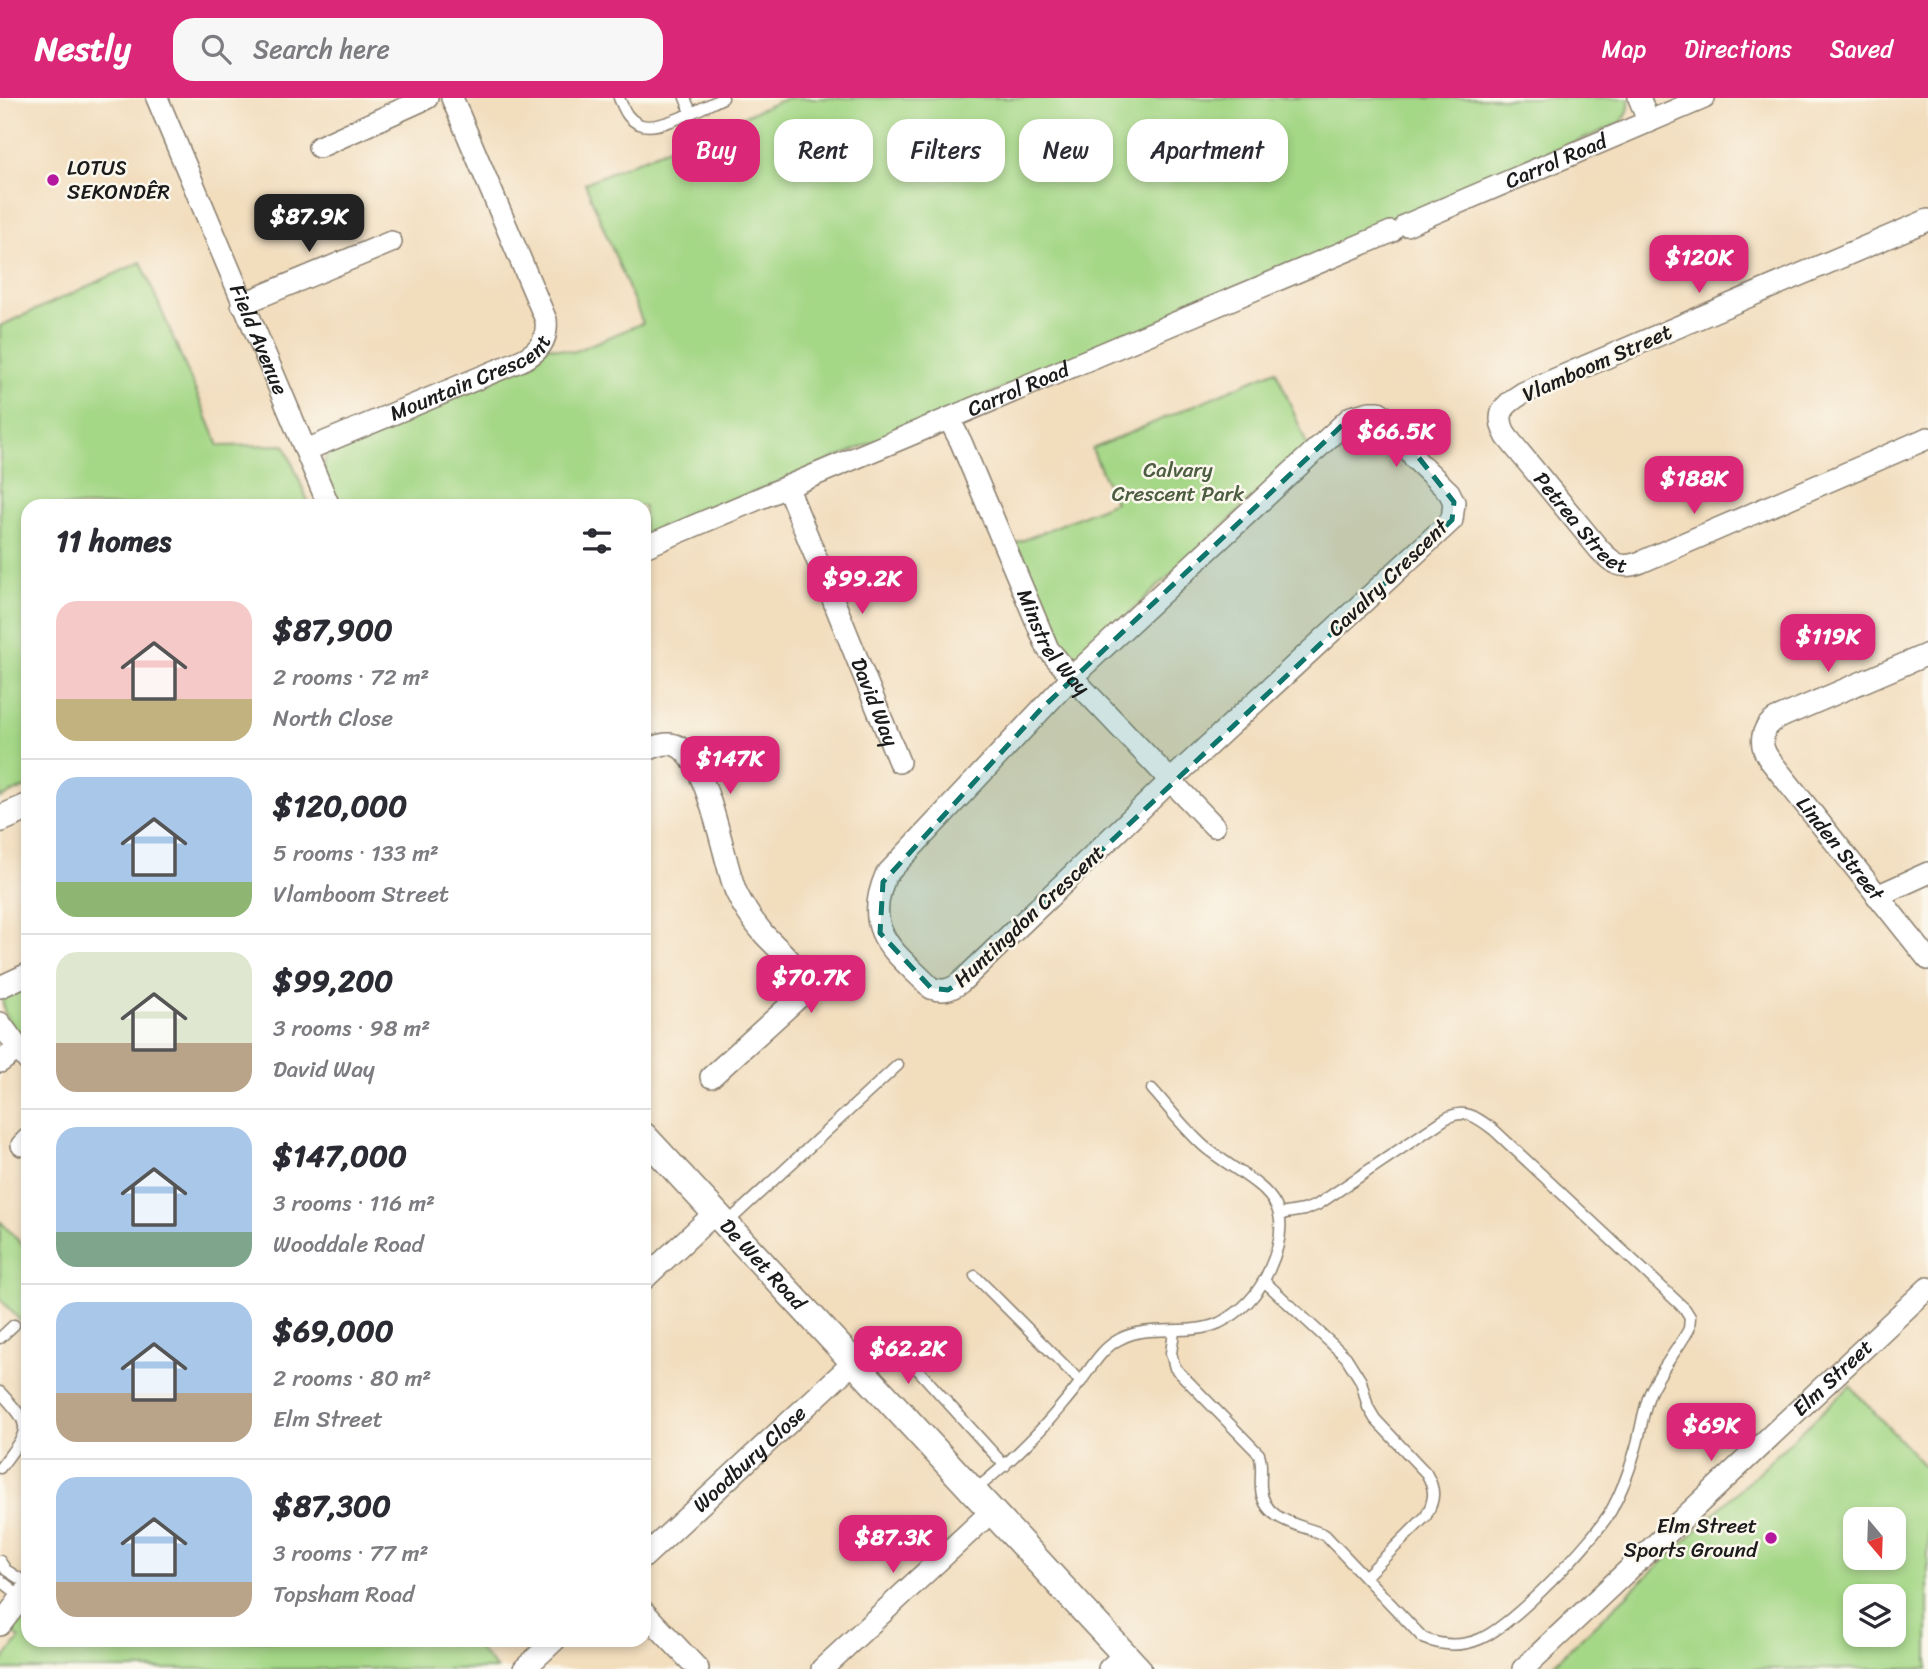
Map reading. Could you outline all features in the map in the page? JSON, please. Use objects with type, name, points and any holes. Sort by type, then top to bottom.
[{"type":"street","name":"Field Avenue","points":[[157,98],[242,304],[327,499]]},
{"type":"street","points":[[319,147],[427,98]]},
{"type":"street","name":"Mountain Crescent","points":[[306,450],[535,354],[545,339],[546,320],[452,98]]},
{"type":"street","points":[[1639,98],[1649,122]]},
{"type":"street","name":"Carrol Road","points":[[651,544],[1704,98]]},
{"type":"street","name":"Vlamboom Street","points":[[1501,411],[1508,402],[1524,393],[1928,220]]},
{"type":"street","points":[[242,304],[391,242]]},
{"type":"street","name":"Petrea Street","points":[[1501,411],[1502,429],[1507,438],[1611,562],[1624,567],[1928,438]]},
{"type":"street","name":"Cavalry Crescent","points":[[1072,677],[1351,417],[1359,413],[1379,412],[1395,426],[1415,459],[1449,492],[1455,509],[1452,520],[1171,780]]},
{"type":"street","name":"Minstrel Way","points":[[949,419],[1048,649],[1214,826]]},
{"type":"street","name":"David Way","points":[[787,486],[899,762]]},
{"type":"street","name":"Linden Street","points":[[1928,654],[1776,719],[1763,734],[1763,746],[1769,759],[1928,959]]},
{"type":"street","name":"Huntingdon Crescent","points":[[1072,677],[886,875],[880,895],[878,926],[891,947],[931,988],[939,991],[954,988],[1171,780]]},
{"type":"street","points":[[651,748],[660,744],[673,744],[682,748],[698,769],[715,817],[735,889],[745,909],[798,971],[803,982],[801,993],[787,1009],[711,1077]]},
{"type":"street","points":[[0,819],[21,810]]},
{"type":"street","points":[[1877,896],[1928,873]]},
{"type":"street","points":[[0,987],[21,977]]},
{"type":"street","points":[[0,1023],[21,1052]]},
{"type":"street","points":[[0,1062],[21,1056]]},
{"type":"street","name":"De Wet Road","points":[[651,1143],[983,1501],[1124,1664]]},
{"type":"street","points":[[651,1273],[721,1218]]},
{"type":"street","name":"Elm Street","points":[[1523,1669],[1923,1302]]},
{"type":"street","name":"Woodbury Close","points":[[651,1550],[854,1362]]},
{"type":"street","points":[[822,1669],[983,1501]]},
{"type":"street","points":[[0,1625],[21,1597]]},
{"type":"street","points":[[651,1619],[698,1669]]},
{"type":"street","points":[[524,1669],[548,1647]]},
{"type":"lane","points":[[619,98],[631,120],[646,127],[658,125],[723,98]]},
{"type":"lane","points":[[685,98],[691,111]]},
{"type":"lane","points":[[721,1218],[898,1065]]},
{"type":"lane","points":[[983,1501],[1005,1466],[1049,1421],[1081,1382],[1096,1357],[1119,1339],[1136,1333],[1201,1329],[1234,1315],[1264,1281],[1274,1259],[1281,1234],[1280,1214],[1272,1199],[1192,1135],[1152,1089]]},
{"type":"lane","points":[[1174,1332],[1171,1353],[1175,1368],[1259,1454],[1261,1489],[1266,1504],[1279,1520],[1305,1526],[1325,1535],[1423,1638],[1436,1644],[1453,1646],[1469,1642],[1498,1628],[1582,1548],[1612,1508],[1634,1454],[1649,1394],[1689,1329],[1690,1317],[1676,1300],[1494,1130],[1467,1113],[1458,1112],[1446,1119],[1317,1205],[1280,1214]]},
{"type":"lane","points":[[975,1276],[1081,1382]]},
{"type":"lane","points":[[1264,1281],[1346,1357],[1361,1381],[1368,1407],[1375,1419],[1426,1473],[1432,1483],[1433,1504],[1426,1516],[1365,1577]]},
{"type":"lane","points":[[0,1338],[14,1325]]},
{"type":"lane","points":[[900,1350],[1005,1466]]},
{"type":"lane","points":[[0,1392],[21,1417]]},
{"type":"lane","points":[[0,1468],[21,1440]]},
{"type":"lane","points":[[0,1561],[21,1585]]},
{"type":"lane","points":[[0,1580],[21,1588]]},
{"type":"highlighted area","points":[[1370,412],[1388,419],[1454,502],[1452,520],[1442,530],[967,977],[948,990],[931,988],[880,933],[883,882],[1040,710],[1351,417]]},
{"type":"green space","points":[[787,98],[1629,98],[1627,114],[1616,125],[1400,217],[1391,226],[651,535],[651,499],[333,499],[324,469],[324,462],[332,448],[549,346],[573,352],[643,323],[585,183],[672,146],[672,182],[760,182],[760,119],[737,119]]},
{"type":"green space","points":[[141,262],[219,446],[285,445],[307,499],[21,499],[21,789],[0,798],[0,326]]},
{"type":"green space","name":"Calvary Crescent Park","points":[[1276,370],[1308,447],[1081,658],[1068,657],[1056,642],[1014,544],[1115,502],[1092,449]]},
{"type":"green space","points":[[21,984],[21,1039],[4,1010],[3,995]]},
{"type":"green space","points":[[0,1221],[21,1244],[21,1322],[0,1299]]},
{"type":"green space","name":"Elm Street Sports Ground","points":[[1850,1386],[1928,1470],[1928,1669],[1548,1669]]},
{"type":"green space","points":[[21,1620],[21,1647],[477,1647],[497,1669],[0,1669],[0,1665],[20,1638],[12,1632]]},
{"type":"place","name":"LOTUS SEKONDÊR","points":[[53,180]]},
{"type":"place","name":"Elm Street Sports Ground","points":[[1771,1538]]}]
